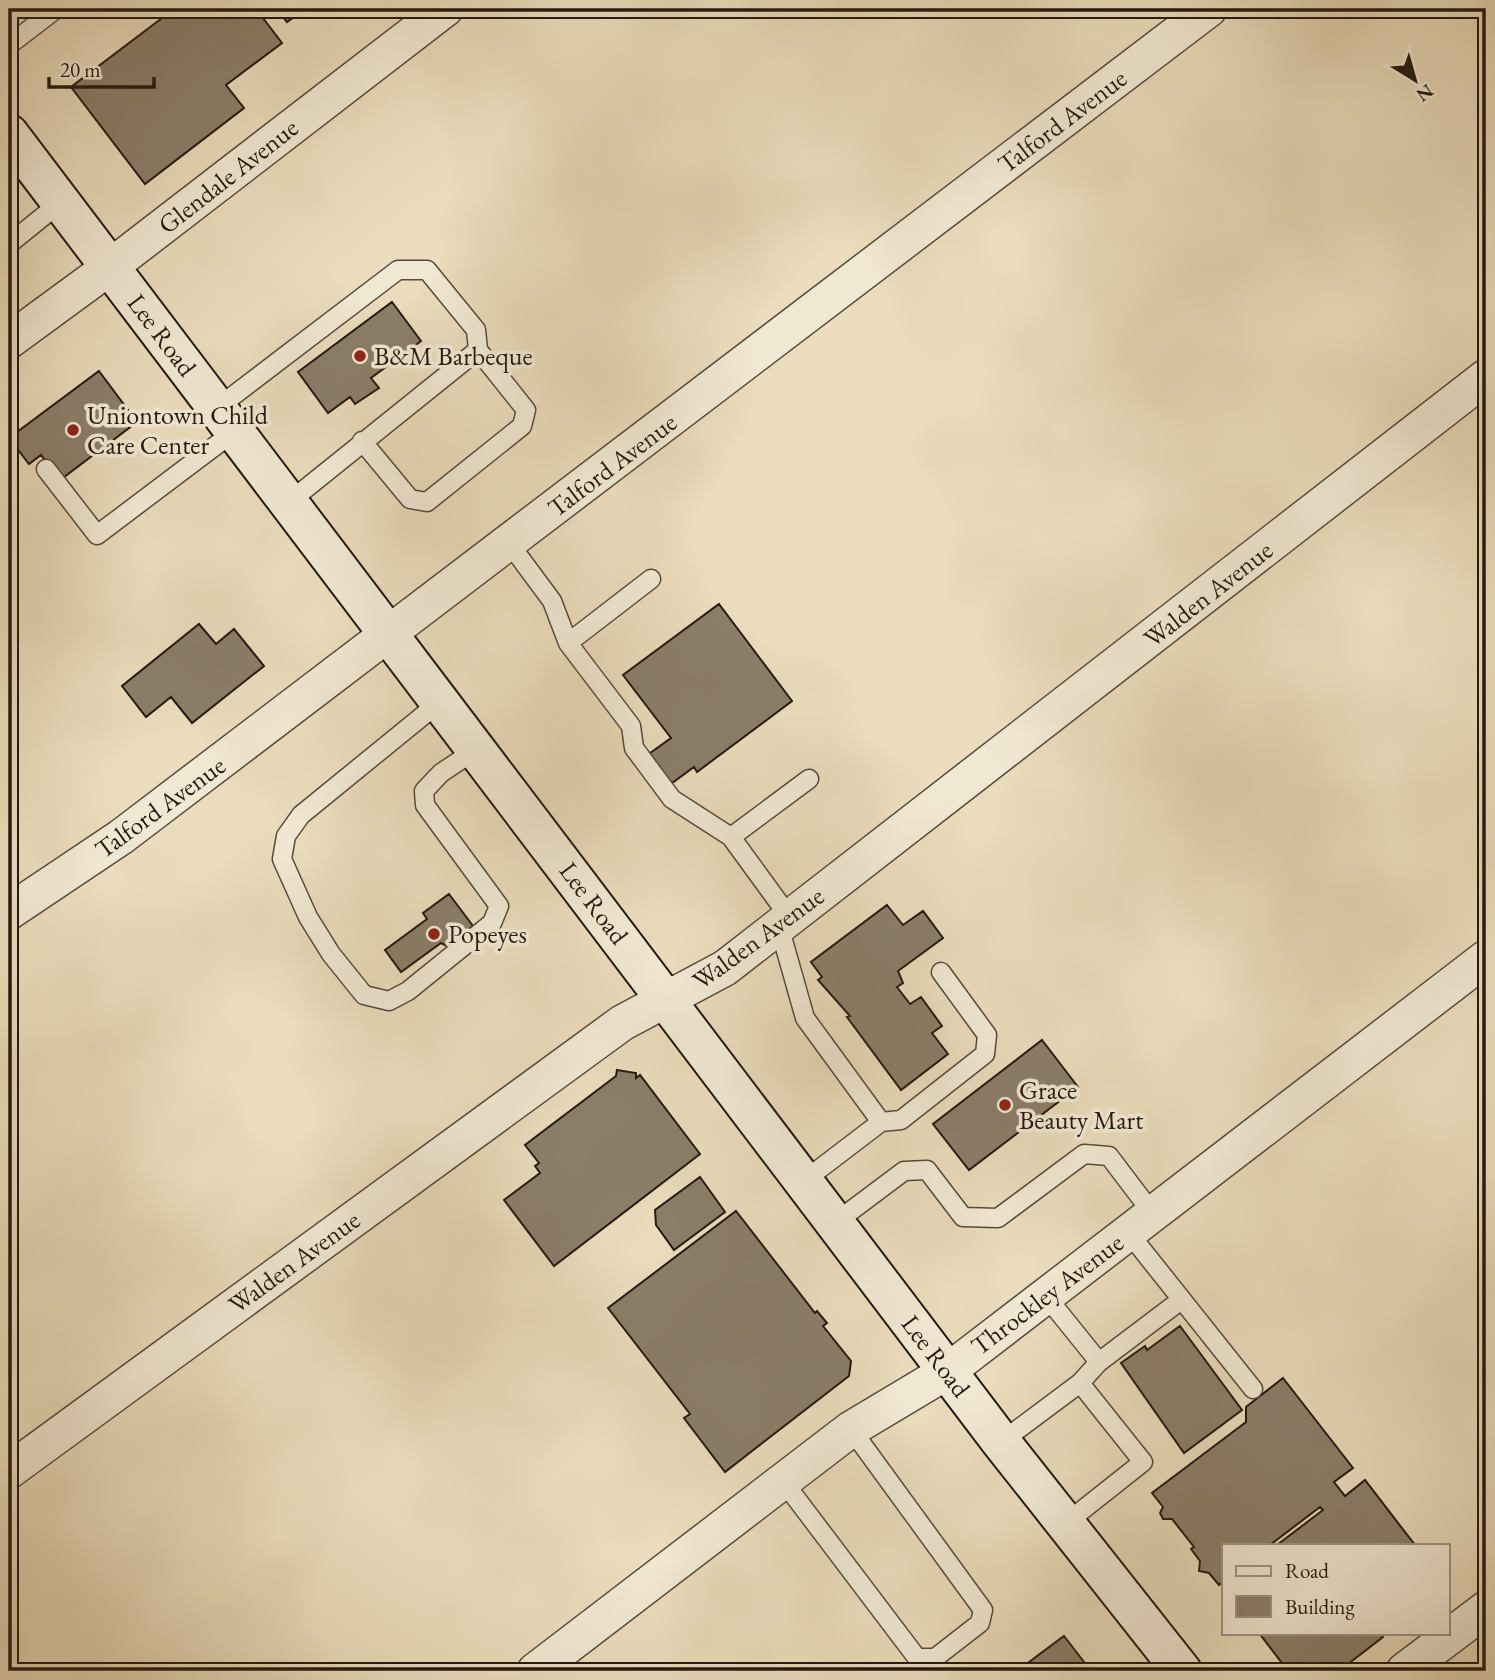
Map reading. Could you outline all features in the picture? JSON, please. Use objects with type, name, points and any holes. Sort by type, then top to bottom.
[{"type":"main road","name":"Lee Road","points":[[11,142],[61,202],[390,634],[1001,1442],[1182,1671]]},
{"type":"street","name":"Glendale Avenue","points":[[9,341],[110,267],[445,9]]},
{"type":"street","name":"Talford Avenue","points":[[9,912],[121,837],[1209,9]]},
{"type":"street","name":"Walden Avenue","points":[[9,1471],[622,1023],[725,968],[1486,377]]},
{"type":"street","name":"Throckley Avenue","points":[[534,1671],[851,1429],[947,1371],[1486,958]]},
{"type":"street","points":[[1404,1671],[1486,1609]]},
{"type":"lane","points":[[9,45],[56,9]]},
{"type":"lane","points":[[9,244],[61,202]]},
{"type":"lane","points":[[46,469],[97,535],[398,270],[427,271],[476,330],[478,350],[526,410],[522,426],[427,502],[410,499],[362,441]]},
{"type":"lane","points":[[289,502],[478,350]]},
{"type":"lane","points":[[509,543],[552,601],[568,643],[631,726],[634,748],[672,799],[731,837],[784,922],[805,1018],[881,1122]]},
{"type":"lane","points":[[568,643],[651,579]]},
{"type":"lane","points":[[441,701],[301,815],[286,836],[282,859],[309,917],[331,954],[364,995],[389,1001],[408,991],[492,923],[499,906],[425,806],[424,791],[441,773],[477,749]]},
{"type":"lane","points":[[731,837],[809,779]]},
{"type":"lane","points":[[805,1180],[881,1122],[901,1119],[985,1054],[987,1035],[941,972]]},
{"type":"lane","points":[[836,1222],[904,1171],[927,1170],[963,1217],[998,1218],[1084,1154],[1109,1156],[1140,1223],[1181,1300],[1253,1388]]},
{"type":"lane","points":[[1045,1295],[1099,1362]]},
{"type":"lane","points":[[1001,1442],[1080,1383],[1099,1362],[1181,1300]]},
{"type":"lane","points":[[1066,1523],[1143,1462],[1080,1383]]},
{"type":"lane","points":[[783,1481],[917,1658],[935,1658],[980,1623],[983,1609],[851,1429]]},
{"type":"building","points":[[174,9],[256,9],[282,43],[226,85],[244,108],[145,184],[71,87]]},
{"type":"building","points":[[277,9],[305,9],[287,22]]},
{"type":"building","name":"B&M Barbeque","points":[[392,302],[421,341],[371,378],[379,388],[355,404],[350,397],[328,413],[298,372]]},
{"type":"building","name":"Uniontown Child Care Center","points":[[99,371],[137,422],[60,480],[41,455],[29,464],[9,438]]},
{"type":"building","points":[[719,604],[792,701],[697,772],[694,767],[668,786],[646,756],[671,738],[623,675]]},
{"type":"building","points":[[199,624],[216,644],[234,629],[264,666],[192,723],[171,697],[146,717],[122,686]]},
{"type":"building","name":"Popeyes","points":[[449,894],[473,926],[447,946],[441,943],[401,972],[385,950],[427,919],[423,913]]},
{"type":"building","points":[[887,905],[903,925],[923,911],[943,938],[898,971],[903,983],[897,987],[910,1004],[921,997],[942,1026],[932,1033],[948,1054],[901,1090],[847,1017],[850,1016],[818,980],[822,977],[811,962]]},
{"type":"building","name":"Grace Beauty Mart","points":[[1042,1040],[1078,1087],[969,1170],[933,1124]]},
{"type":"building","points":[[617,1070],[636,1073],[636,1078],[640,1075],[700,1154],[554,1266],[504,1200],[540,1173],[535,1166],[539,1163],[525,1145],[616,1076]]},
{"type":"building","points":[[700,1177],[725,1212],[674,1250],[656,1225],[655,1210]]},
{"type":"building","points":[[736,1211],[815,1313],[817,1311],[827,1323],[823,1326],[851,1361],[849,1376],[725,1472],[684,1418],[690,1414],[608,1308]]},
{"type":"building","points":[[1180,1326],[1242,1410],[1184,1453],[1121,1363],[1145,1346],[1147,1350]]},
{"type":"building","points":[[1283,1378],[1353,1468],[1334,1482],[1345,1496],[1365,1480],[1414,1544],[1278,1544],[1323,1510],[1320,1507],[1271,1544],[1222,1544],[1222,1583],[1219,1585],[1209,1573],[1199,1571],[1200,1561],[1191,1549],[1194,1547],[1172,1519],[1163,1519],[1160,1513],[1163,1507],[1152,1493],[1246,1422],[1246,1407]]},
{"type":"building","points":[[1260,1634],[1381,1634],[1383,1637],[1339,1671],[1288,1671]]},
{"type":"building","points":[[1064,1636],[1091,1671],[1017,1671]]},
{"type":"place","name":"B&M Barbeque","points":[[360,356]]},
{"type":"place","name":"Uniontown Child Care Center","points":[[73,430]]},
{"type":"place","name":"Popeyes","points":[[434,934]]},
{"type":"place","name":"Grace Beauty Mart","points":[[1005,1105]]}]
